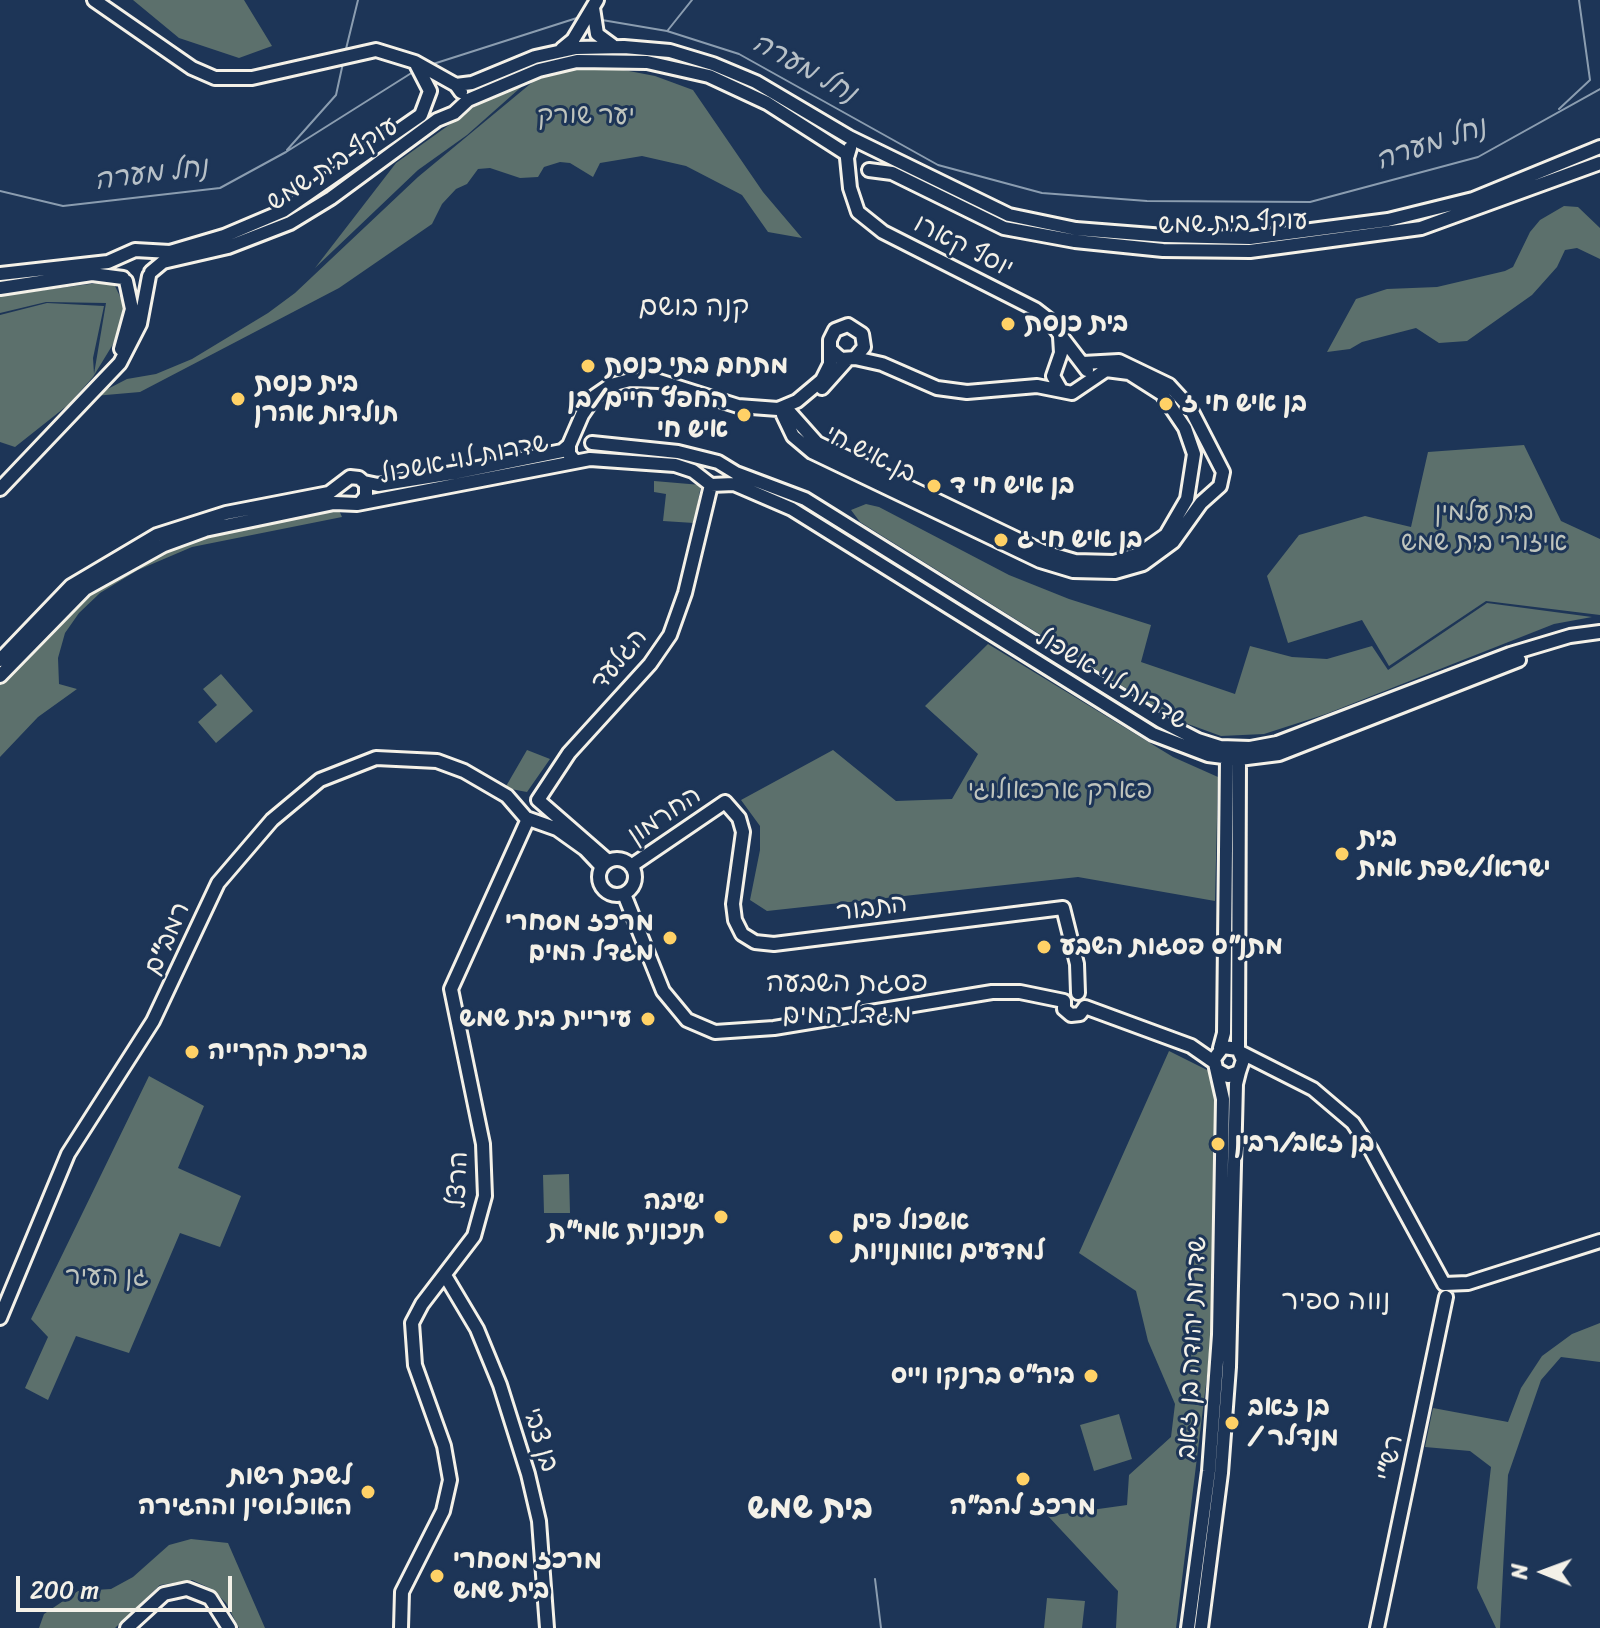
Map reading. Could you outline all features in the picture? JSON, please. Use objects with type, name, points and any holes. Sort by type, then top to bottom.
[{"type":"main road","points":[[94,0],[192,68],[227,80],[268,75],[366,51],[387,52],[415,62],[451,83],[462,97],[460,106]]},
{"type":"main road","points":[[595,4],[597,34],[607,43],[619,47]]},
{"type":"main road","points":[[559,51],[573,40],[595,4]]},
{"type":"main road","points":[[429,96],[436,83],[472,83],[559,51],[619,47],[670,51],[724,68],[765,87],[875,149],[877,159],[855,182],[851,197]]},
{"type":"main road","points":[[415,62],[435,113],[445,116],[495,87],[555,65],[597,60],[657,63],[709,76],[750,94],[825,138],[848,158],[853,169],[867,171]]},
{"type":"main road","name":"עוקף בית שמש","points":[[144,253],[191,246],[283,211],[421,115],[429,96]]},
{"type":"main road","name":"עוקף בית שמש","points":[[150,274],[163,262],[228,247],[290,223],[331,198],[445,116]]},
{"type":"main road","points":[[851,197],[848,158],[850,148],[860,142]]},
{"type":"main road","name":"עוקף בית שמש","points":[[875,149],[1009,215],[1076,229],[1250,238],[1419,214],[1473,199],[1600,147]]},
{"type":"main road","name":"עוקף בית שמש","points":[[867,171],[892,173],[1004,228],[1075,241],[1163,250],[1250,251],[1421,228],[1469,214],[1600,163]]},
{"type":"main road","name":"יוסף קארו","points":[[851,197],[858,212],[870,224],[1027,304],[1059,333],[1081,362]]},
{"type":"main road","points":[[0,274],[108,262],[135,250],[144,253],[150,262],[135,337],[120,363],[0,489]]},
{"type":"main road","points":[[89,395],[116,359],[126,336],[132,309],[119,269],[123,256]]},
{"type":"main road","points":[[0,288],[92,274],[138,283],[150,274]]},
{"type":"main road","points":[[786,411],[822,380],[832,351],[832,334],[845,326],[860,332],[864,347],[882,364]]},
{"type":"main road","points":[[1059,333],[1061,353],[1054,381],[1061,390]]},
{"type":"main road","points":[[584,412],[583,428],[594,451],[590,459],[575,461],[569,454],[570,443],[584,412],[603,390],[630,380],[674,384],[750,409],[786,411],[819,392],[864,347]]},
{"type":"main road","points":[[832,351],[851,359],[882,364],[950,391],[1037,386],[1078,391],[1106,370],[1121,370],[1152,385],[1180,417],[1192,443],[1193,475],[1202,491],[1217,489],[1224,477],[1190,408],[1169,385],[1119,361],[1081,362],[1065,359],[1037,386]]},
{"type":"main road","points":[[1081,362],[1087,372],[1086,382]]},
{"type":"main road","name":"בן איש חי","points":[[786,411],[817,443],[1044,552],[1075,561],[1114,562],[1139,554],[1157,543],[1174,525],[1193,475]]},
{"type":"main road","name":"בן איש חי","points":[[786,411],[793,436],[812,452],[1040,561],[1073,571],[1115,572],[1155,557],[1173,542],[1201,503],[1217,489]]},
{"type":"main road","points":[[570,443],[581,436],[591,441],[678,452],[710,461],[702,469],[710,481],[725,474],[723,467]]},
{"type":"main road","name":"שדרות לוי אשכול","points":[[364,482],[378,485],[422,479],[562,451],[570,443]]},
{"type":"main road","name":"שדרות לוי אשכול","points":[[590,459],[675,465],[710,481],[734,484],[792,509],[1153,734],[1184,748],[1233,756],[1264,757],[1302,747],[1512,662],[1573,644],[1600,640]]},
{"type":"main road","points":[[1193,475],[1204,460],[1218,463]]},
{"type":"main road","name":"שדרות לוי אשכול","points":[[361,502],[575,461]]},
{"type":"main road","name":"שדרות לוי אשכול","points":[[710,461],[822,508],[1172,727],[1233,756],[1277,743],[1510,654],[1570,636],[1600,632]]},
{"type":"main road","points":[[0,660],[71,586],[145,541],[192,522],[329,493],[350,477],[364,482],[367,492],[361,502],[205,530],[164,545],[85,589],[0,676]]},
{"type":"main road","name":"הגלעד","points":[[533,810],[569,753],[650,664],[670,635],[685,593],[710,481]]},
{"type":"main road","points":[[340,486],[341,498],[348,503]]},
{"type":"main road","points":[[1233,756],[1239,1051],[1243,1063],[1240,1072]]},
{"type":"main road","name":"שדרות יהודה בן זאב","points":[[1188,1628],[1209,1471],[1218,1344],[1223,1099],[1217,1057],[1224,1025],[1233,756]]},
{"type":"main road","name":"רמב\"ם","points":[[0,1318],[73,1144],[159,1011],[218,883],[272,820],[320,780],[376,758],[437,761],[464,771],[533,810],[549,825],[605,864]]},
{"type":"main road","name":"החרמון","points":[[631,866],[725,802]]},
{"type":"main road","name":"התבור","points":[[725,802],[739,818],[743,832],[735,920],[742,934],[755,942],[774,944],[1063,908],[1077,964],[1078,993]]},
{"type":"main road","name":"הרצל","points":[[398,1628],[398,1588],[411,1573],[449,1494],[449,1462],[415,1365],[410,1336],[416,1313],[446,1277],[474,1236],[482,1217],[485,1175],[475,1098],[451,989],[533,810]]},
{"type":"main road","points":[[618,859],[631,866],[635,879],[624,894],[615,895],[602,889],[598,878],[605,864],[618,859]]},
{"type":"main road","points":[[624,894],[663,991],[687,1020],[715,1032],[774,1028],[992,992],[1020,992],[1064,1001]]},
{"type":"main road","points":[[1078,993],[1084,997],[1085,1007],[1080,1014],[1071,1015],[1064,1009],[1064,1001],[1069,994],[1078,993]]},
{"type":"main road","points":[[1085,1007],[1217,1057],[1228,1076],[1266,1067]]},
{"type":"main road","points":[[1217,1057],[1229,1045],[1313,1089],[1361,1134],[1449,1290],[1600,1244]]},
{"type":"main road","name":"שדרות יהודה בן זאב","points":[[1201,1628],[1227,1397],[1240,1072]]},
{"type":"main road","name":"בן צבי","points":[[446,1277],[477,1329],[489,1357],[528,1474],[539,1521],[547,1628]]},
{"type":"main road","name":"רש\"י","points":[[1377,1628],[1449,1290]]},
{"type":"main road","points":[[127,1628],[164,1594],[187,1589],[210,1598],[229,1628]]},
{"type":"green space","points":[[133,0],[244,0],[272,46],[239,58],[179,38]]},
{"type":"green space","name":"יער שורק","points":[[608,67],[655,76],[693,90],[763,192],[802,238],[768,232],[742,195],[686,166],[642,156],[600,163],[593,177],[570,163],[560,162],[544,167],[538,177],[520,178],[490,168],[478,169],[467,184],[456,189],[442,204],[432,224],[339,288],[140,392],[94,396],[127,379],[156,374],[192,359],[268,313],[295,293],[418,177],[541,75],[571,68]]},
{"type":"green space","points":[[528,81],[467,135],[418,170],[315,268],[396,163],[474,107]]},
{"type":"green space","points":[[1564,206],[1578,207],[1600,228],[1600,259],[1577,248],[1565,250],[1557,267],[1532,295],[1467,341],[1439,343],[1416,328],[1362,342],[1350,349],[1327,352],[1356,299],[1387,289],[1437,287],[1505,271],[1513,267],[1530,232],[1540,220]]},
{"type":"green space","points":[[105,282],[115,286],[125,307],[118,336],[93,377],[68,405],[15,447],[0,442],[0,315],[47,303],[104,306],[93,358],[94,374],[106,303],[46,302],[0,313],[0,296]]},
{"type":"green space","name":"בית עלמין איזורי בית שמש","points":[[1524,445],[1561,521],[1600,539],[1600,615],[1486,601],[1389,666],[1362,620],[1288,643],[1267,576],[1299,535],[1365,516],[1411,527],[1428,452]]},
{"type":"green space","points":[[654,481],[701,485],[694,523],[663,521],[666,494],[654,492]]},
{"type":"green space","points":[[866,504],[879,507],[1009,575],[1069,599],[1151,625],[1141,662],[1235,694],[1250,646],[1292,657],[1327,659],[1372,646],[1388,670],[1487,603],[1592,617],[1554,624],[1326,714],[1264,734],[1221,736],[1177,720],[860,522],[851,510]]},
{"type":"green space","points":[[338,508],[342,517],[192,547],[138,570],[100,593],[79,613],[65,633],[58,658],[59,684],[77,689],[38,717],[0,757],[0,684],[39,640],[95,588],[140,562],[210,536]]},
{"type":"green space","name":"פארק ארכאולוגי","points":[[988,644],[1173,757],[1218,777],[1215,901],[1078,877],[767,911],[750,900],[760,850],[760,826],[741,800],[833,750],[896,801],[952,799],[978,754],[925,706]]},
{"type":"green space","points":[[221,674],[253,711],[216,743],[198,722],[217,705],[203,689]]},
{"type":"green space","points":[[527,750],[550,759],[527,792],[505,788]]},
{"type":"green space","points":[[1169,1051],[1213,1073],[1221,1096],[1216,1261],[1208,1368],[1176,1628],[1116,1628],[1118,1591],[1048,1516],[1127,1505],[1129,1475],[1171,1437],[1175,1404],[1148,1341],[1136,1291],[1079,1253]]},
{"type":"green space","name":"גן העיר","points":[[149,1076],[204,1106],[178,1168],[241,1196],[220,1247],[180,1233],[129,1353],[76,1336],[48,1400],[25,1388],[48,1337],[31,1319]]},
{"type":"green space","points":[[569,1174],[570,1213],[544,1213],[543,1175]]},
{"type":"green space","points":[[1600,1323],[1600,1362],[1561,1357],[1541,1380],[1508,1475],[1500,1628],[1496,1628],[1477,1588],[1491,1467],[1470,1451],[1425,1447],[1433,1408],[1508,1422],[1521,1388],[1542,1356],[1572,1334]]},
{"type":"green space","points":[[1119,1414],[1132,1459],[1094,1471],[1080,1425]]},
{"type":"green space","points":[[191,1539],[228,1543],[265,1628],[239,1628],[226,1603],[212,1589],[192,1580],[160,1585],[115,1628],[39,1628],[44,1614],[78,1591],[111,1589],[133,1577],[169,1545]]},
{"type":"green space","points":[[1047,1598],[1085,1601],[1082,1628],[1044,1628]]},
{"type":"waterway","points":[[346,49],[358,0]]},
{"type":"waterway","points":[[668,30],[692,0]]},
{"type":"waterway","points":[[1559,109],[1590,80],[1579,0]]},
{"type":"waterway","name":"נחל מערה","points":[[430,65],[580,17]]},
{"type":"waterway","name":"נחל מערה","points":[[602,20],[667,31],[739,54],[938,165],[1042,193],[1147,201],[1310,202],[1478,157],[1600,89]]},
{"type":"waterway","points":[[287,150],[336,95],[343,63]]},
{"type":"waterway","name":"נחל מערה","points":[[0,191],[63,206],[220,188],[286,152],[413,72]]},
{"type":"waterway","points":[[875,1579],[881,1628]]},
{"type":"place","name":"בית כנסת","points":[[1008,324]]},
{"type":"place","name":"מתחם בתי כנסת","points":[[588,366]]},
{"type":"place","name":"בית כנסת תולדות אהרן","points":[[238,399]]},
{"type":"place","name":"בן איש חי ז","points":[[1166,404]]},
{"type":"place","name":"החפץ חיים/בן איש חי","points":[[744,415]]},
{"type":"place","name":"בן איש חי ד","points":[[934,486]]},
{"type":"place","name":"בן איש חי ג","points":[[1001,540]]},
{"type":"place","name":"בית ישראל/שפת אמת","points":[[1342,854]]},
{"type":"place","name":"מרכז מסחרי מגדל המים","points":[[670,938]]},
{"type":"place","name":"מתנ\"ס פסגות השבע","points":[[1044,947]]},
{"type":"place","name":"עיריית בית שמש","points":[[648,1019]]},
{"type":"place","name":"בריכת הקרייה","points":[[192,1052]]},
{"type":"place","name":"בן זאב/רבין","points":[[1218,1144]]},
{"type":"place","name":"ישיבה תיכונית אמי\"ת","points":[[721,1217]]},
{"type":"place","name":"אשכול פים למדעים ואומנויות","points":[[836,1237]]},
{"type":"place","name":"ביה\"ס ברנקו וייס","points":[[1091,1376]]},
{"type":"place","name":"בן זאב / מנדלר","points":[[1232,1423]]},
{"type":"place","name":"מרכז להב\"ה","points":[[1023,1479]]},
{"type":"place","name":"לשכת רשות האוכלוסין וההגירה","points":[[368,1492]]},
{"type":"place","name":"מרכז מסחרי בית שמש","points":[[437,1576]]},
{"type":"district","name":"קנה בושם","points":[[694,308]]},
{"type":"district","name":"פסגת השבעה מגדל המים","points":[[847,1000]]},
{"type":"district","name":"נווה ספיר","points":[[1336,1302]]},
{"type":"district","name":"בית שמש","points":[[810,1509]]}]
